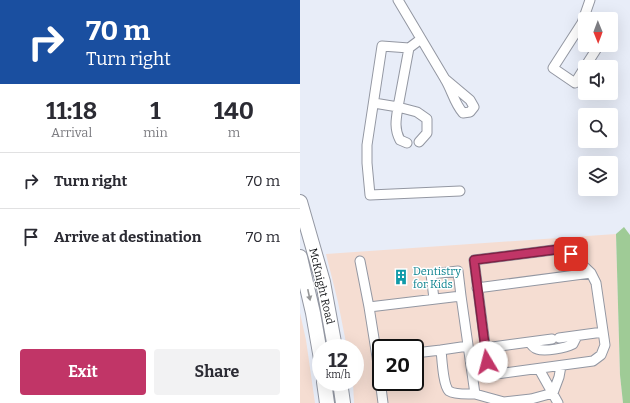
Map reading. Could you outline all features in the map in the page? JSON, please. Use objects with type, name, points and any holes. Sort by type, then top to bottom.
[{"type":"highway","name":"McKnight Road","points":[[300,202],[322,282],[333,339]]},
{"type":"highway","name":"McKnight Road","points":[[300,257],[318,339]]},
{"type":"highway","points":[[325,391],[327,403]]},
{"type":"highway","points":[[341,391],[343,403]]},
{"type":"lane","points":[[398,0],[445,79]]},
{"type":"lane","points":[[587,12],[590,0]]},
{"type":"lane","points":[[578,29],[553,68],[574,83],[578,77]]},
{"type":"lane","points":[[421,39],[409,48],[382,46],[367,145],[370,195],[460,191]]},
{"type":"lane","points":[[407,143],[400,140],[396,132],[396,121],[409,48]]},
{"type":"lane","points":[[374,103],[417,112],[427,119],[427,133],[420,142]]},
{"type":"lane","points":[[561,249],[571,254],[591,273],[596,283],[605,345],[601,355],[593,361],[489,376],[477,288],[474,260],[561,249]]},
{"type":"lane","points":[[360,261],[376,339]]},
{"type":"lane","points":[[434,299],[431,274],[458,271],[475,394]]},
{"type":"lane","points":[[477,288],[591,273]]},
{"type":"lane","points":[[369,306],[461,296]]},
{"type":"lane","points":[[485,348],[603,332]]},
{"type":"lane","points":[[530,342],[534,348],[538,350],[567,347],[573,344],[577,336]]},
{"type":"lane","points":[[424,351],[468,346]]},
{"type":"lane","points":[[441,350],[445,384],[449,391],[455,393],[475,394],[504,402],[531,399],[553,393]]},
{"type":"lane","points":[[553,393],[559,377],[561,366]]},
{"type":"lane","points":[[538,369],[558,403]]},
{"type":"lane","points":[[382,391],[383,403]]},
{"type":"shaded area","points":[[616,234],[620,375],[623,403],[354,403],[353,391],[364,391],[364,339],[345,339],[326,254]]},
{"type":"shaded area","points":[[300,313],[306,340],[312,391],[313,391],[315,403],[300,403]]},
{"type":"green space","points":[[624,227],[630,235],[630,403],[623,403],[620,375],[616,234]]},
{"type":"place","name":"Dentistry for Kids","points":[[401,277]]},
{"type":"route","points":[[487,362],[474,260],[561,249],[571,254]]}]
